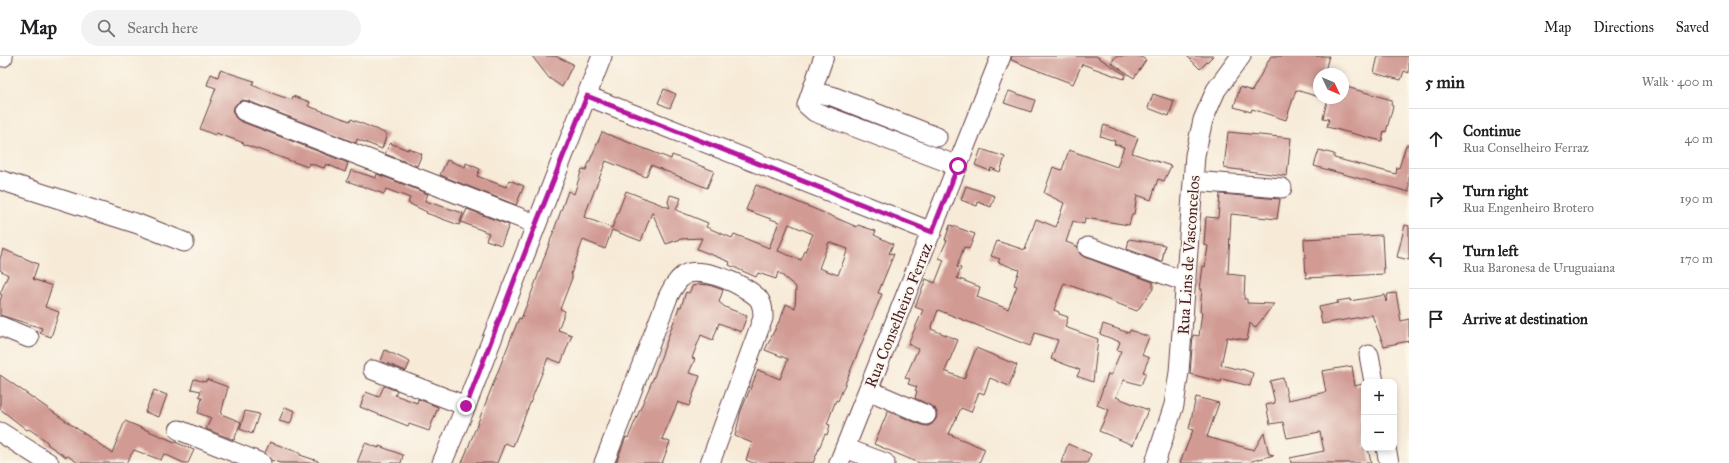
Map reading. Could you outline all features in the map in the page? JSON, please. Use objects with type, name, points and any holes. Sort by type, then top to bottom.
[{"type":"street","points":[[442,463],[466,406],[602,56]]},
{"type":"street","points":[[824,56],[807,105],[815,112],[958,166]]},
{"type":"street","name":"Rua Conselheiro Ferraz","points":[[842,456],[1001,56]]},
{"type":"street","name":"Rua Lins de Vasconcelos","points":[[1155,463],[1174,405],[1179,372],[1195,155],[1203,120],[1216,90],[1241,56]]},
{"type":"street","points":[[812,92],[832,96],[937,137]]},
{"type":"street","points":[[587,96],[932,232]]},
{"type":"street","points":[[244,111],[536,224]]},
{"type":"street","points":[[0,180],[138,224],[184,242]]},
{"type":"street","points":[[1193,181],[1282,188]]},
{"type":"street","points":[[1088,247],[1186,282]]},
{"type":"street","points":[[604,463],[668,298],[675,284],[685,275],[695,272],[710,274],[746,289],[758,298],[763,307],[763,318],[710,463]]},
{"type":"street","points":[[0,326],[29,338]]},
{"type":"street","points":[[1369,355],[1373,379]]},
{"type":"street","points":[[373,370],[466,406]]},
{"type":"street","points":[[868,390],[926,415]]},
{"type":"street","points":[[179,430],[261,463]]},
{"type":"street","points":[[0,432],[49,463]]},
{"type":"street","points":[[1387,451],[1389,463]]},
{"type":"street","points":[[842,456],[886,463]]},
{"type":"building","points":[[532,56],[555,56],[573,64],[562,87],[549,78]]},
{"type":"building","points":[[1012,56],[1096,56],[1126,75],[1124,79],[1082,64],[1073,84],[1011,60]]},
{"type":"building","points":[[1116,56],[1139,56],[1146,60],[1134,78],[1111,63]]},
{"type":"building","points":[[1187,56],[1213,56],[1200,69]]},
{"type":"building","points":[[1271,56],[1329,56],[1326,68],[1313,68],[1313,95],[1296,90],[1286,120],[1252,109],[1251,112],[1234,107],[1240,87],[1252,91]]},
{"type":"building","points":[[1378,56],[1409,56],[1409,73],[1404,71],[1401,80],[1374,73]]},
{"type":"building","points":[[220,70],[254,81],[252,85],[277,95],[292,100],[293,96],[310,102],[308,106],[350,121],[351,119],[387,134],[382,149],[357,139],[356,143],[242,100],[234,107],[233,113],[240,121],[348,163],[345,172],[326,164],[324,168],[309,163],[308,167],[216,133],[215,135],[200,129],[216,88],[207,85],[211,74],[218,77]]},
{"type":"building","points":[[1349,88],[1392,100],[1391,105],[1393,106],[1382,141],[1327,127],[1329,119],[1323,118],[1326,104],[1349,104]]},
{"type":"building","points":[[664,89],[676,94],[670,108],[658,103]]},
{"type":"building","points":[[1009,91],[1035,100],[1031,112],[1004,103]]},
{"type":"building","points":[[1153,94],[1174,101],[1169,116],[1148,108]]},
{"type":"building","points":[[1104,125],[1138,138],[1132,153],[1171,166],[1164,181],[1158,179],[1151,200],[1137,195],[1134,214],[1132,214],[1129,225],[1085,218],[1084,224],[1073,221],[1066,242],[1077,246],[1080,254],[1084,257],[1153,282],[1153,289],[1137,311],[1064,283],[1054,310],[1059,312],[1059,314],[1068,317],[1065,327],[1098,339],[1093,382],[1077,376],[1080,370],[1051,359],[1058,340],[1035,333],[1030,346],[938,310],[931,329],[958,340],[945,371],[964,379],[976,348],[1017,365],[1009,386],[990,378],[984,394],[979,392],[971,412],[961,408],[949,434],[985,449],[979,463],[919,463],[874,444],[888,411],[928,426],[936,419],[937,413],[935,408],[915,398],[917,391],[915,390],[917,387],[908,384],[910,379],[905,378],[918,349],[908,344],[923,310],[915,307],[926,279],[935,283],[944,260],[939,258],[947,240],[945,240],[950,225],[975,234],[969,249],[964,247],[957,267],[961,268],[957,278],[980,287],[977,297],[1008,309],[1017,286],[1014,285],[1019,270],[998,262],[1000,259],[991,256],[997,241],[1025,250],[1036,219],[1056,227],[1064,203],[1044,193],[1053,167],[1062,170],[1069,150],[1117,167],[1124,147],[1114,144],[1115,141],[1100,136]]},
{"type":"building","points":[[602,132],[671,159],[672,155],[714,171],[707,188],[651,165],[646,177],[606,161],[584,217],[612,228],[626,191],[670,208],[668,202],[670,195],[681,198],[676,210],[708,223],[706,227],[732,238],[734,234],[769,248],[779,222],[746,210],[756,185],[857,227],[858,225],[876,231],[874,235],[893,244],[889,253],[894,254],[878,293],[882,294],[838,401],[836,400],[827,424],[830,425],[827,435],[825,434],[813,463],[753,463],[746,460],[752,443],[735,436],[741,411],[758,370],[780,379],[788,359],[765,350],[780,321],[786,304],[795,308],[796,287],[778,272],[776,279],[758,273],[756,277],[729,265],[730,262],[697,249],[702,238],[681,239],[666,244],[652,212],[641,241],[612,230],[605,249],[583,240],[571,274],[572,278],[560,309],[565,311],[558,330],[572,335],[561,363],[548,358],[513,446],[505,443],[497,463],[462,463],[519,318],[521,319],[533,289],[568,191],[574,194],[582,169],[586,170]],"holes":[[[789,224],[813,234],[801,260],[778,251]],[[829,242],[848,249],[838,275],[819,268]]]},
{"type":"building","points":[[1228,132],[1291,138],[1287,176],[1224,168]]},
{"type":"building","points":[[390,143],[422,154],[417,166],[385,154]]},
{"type":"building","points":[[1406,145],[1409,145],[1409,192],[1314,166],[1319,150],[1334,154],[1334,158],[1396,174],[1397,167],[1399,168]]},
{"type":"building","points":[[981,149],[1005,157],[1000,172],[991,168],[990,171],[975,165]]},
{"type":"building","points":[[447,160],[465,167],[466,163],[480,169],[477,176],[506,187],[509,180],[524,186],[516,205],[440,175]]},
{"type":"building","points":[[351,170],[376,178],[377,174],[428,194],[425,201],[463,213],[459,225],[426,213],[427,212],[408,203],[410,198],[386,189],[384,194],[347,181]]},
{"type":"building","points":[[966,186],[995,196],[991,207],[978,202],[977,206],[961,200]]},
{"type":"building","points":[[1220,194],[1280,199],[1277,219],[1231,214],[1228,274],[1245,276],[1244,299],[1247,299],[1247,303],[1274,304],[1255,328],[1250,323],[1247,340],[1227,337],[1221,365],[1242,369],[1253,373],[1250,386],[1222,379],[1221,382],[1190,374],[1193,335],[1199,336],[1202,312],[1200,312],[1202,289],[1200,289],[1203,266],[1205,267],[1208,246],[1204,245],[1206,217],[1218,218]]},
{"type":"building","points":[[467,209],[509,225],[501,245],[486,240],[489,233],[461,222]]},
{"type":"building","points":[[1405,225],[1409,226],[1409,260],[1397,257]]},
{"type":"building","points":[[1382,235],[1384,274],[1306,278],[1304,239]]},
{"type":"building","points":[[1129,239],[1165,245],[1162,262],[1127,249]]},
{"type":"building","points":[[3,249],[38,264],[33,279],[52,286],[45,307],[59,312],[51,337],[40,333],[42,328],[0,315],[0,301],[2,295],[0,294],[8,275],[0,270],[0,259]]},
{"type":"building","points":[[697,284],[709,285],[723,290],[719,302],[725,307],[747,316],[741,332],[719,323],[713,340],[701,335],[692,358],[695,359],[689,373],[700,376],[689,406],[678,402],[662,439],[670,442],[662,463],[616,463],[626,437],[628,438],[655,374],[679,307],[681,307],[686,292],[689,293],[693,285],[696,286]]},
{"type":"building","points":[[1396,293],[1401,321],[1409,319],[1409,341],[1384,346],[1372,315],[1322,324],[1319,307],[1338,303],[1337,301],[1350,299],[1350,301],[1385,295],[1386,302],[1388,294]]},
{"type":"building","points":[[1103,324],[1129,333],[1130,330],[1149,337],[1142,355],[1149,358],[1143,372],[1146,373],[1141,385],[1124,380],[1116,397],[1148,410],[1133,445],[1099,431],[1109,410],[1097,405],[1108,374],[1111,375],[1121,351],[1117,350],[1120,342],[1100,334]]},
{"type":"building","points":[[385,350],[410,362],[406,371],[381,361]]},
{"type":"building","points":[[1352,366],[1355,386],[1361,384],[1361,451],[1369,451],[1371,463],[1291,463],[1290,458],[1324,451],[1320,432],[1287,438],[1283,422],[1270,424],[1266,405],[1275,403],[1270,381],[1283,378],[1288,400],[1326,392],[1322,371]]},
{"type":"building","points":[[0,375],[112,453],[125,421],[194,450],[188,463],[184,463],[164,454],[161,460],[134,450],[126,463],[78,463],[47,444],[48,443],[45,440],[29,429],[27,430],[0,409]]},
{"type":"building","points":[[194,379],[206,382],[206,379],[228,387],[221,414],[241,422],[234,440],[206,429],[211,418],[198,413],[202,398],[199,396],[201,391],[191,389]]},
{"type":"building","points":[[384,386],[397,391],[395,395],[417,403],[418,399],[438,407],[429,431],[409,424],[408,426],[360,407],[366,392],[379,397]]},
{"type":"building","points":[[154,390],[167,395],[159,417],[145,412]]},
{"type":"building","points":[[1196,397],[1219,403],[1207,437],[1254,450],[1264,433],[1269,454],[1274,455],[1252,461],[1251,463],[1180,463],[1193,430],[1189,429]]},
{"type":"building","points":[[285,407],[295,411],[290,424],[279,421]]},
{"type":"building","points":[[245,411],[259,414],[252,434],[240,429]]},
{"type":"building","points":[[270,442],[300,453],[300,455],[318,461],[318,463],[280,463],[271,460],[265,453]]},
{"type":"building","points":[[365,443],[379,448],[379,446],[403,455],[401,463],[357,463]]},
{"type":"building","points":[[1068,444],[1091,454],[1087,463],[1061,463]]},
{"type":"route","points":[[466,406],[587,96],[932,232],[958,166]]}]
